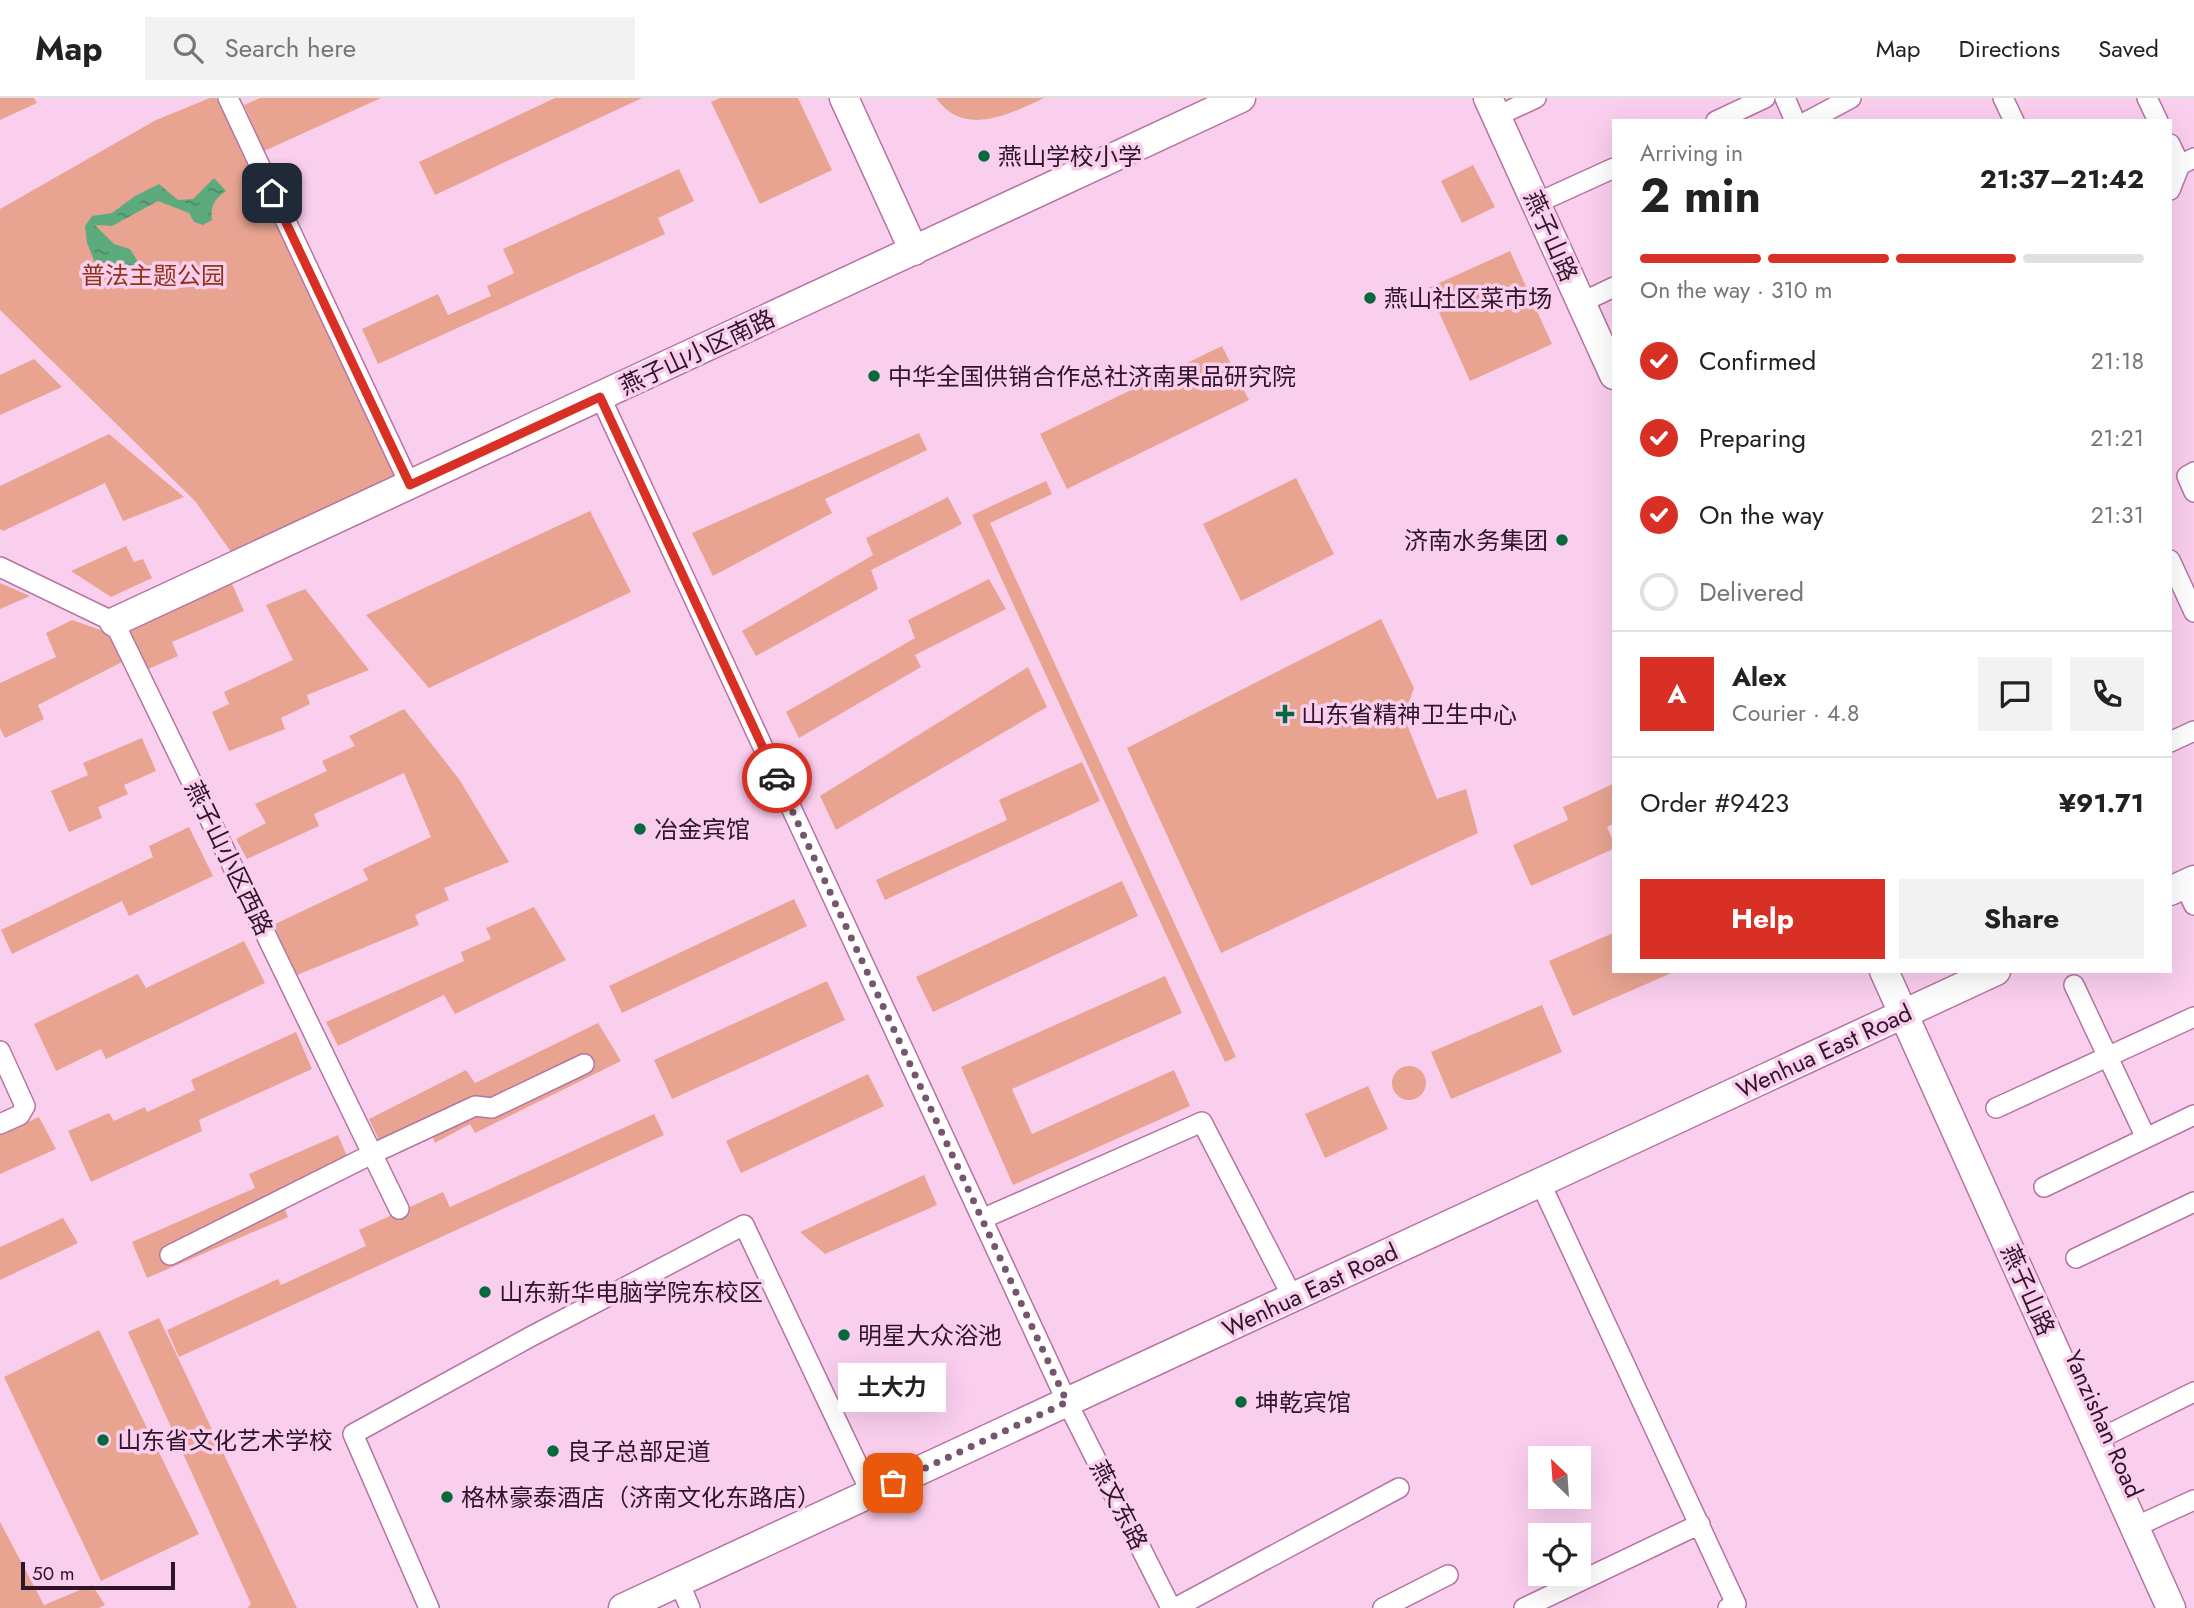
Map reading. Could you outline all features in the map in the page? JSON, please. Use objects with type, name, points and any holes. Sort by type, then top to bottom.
[{"type":"street","points":[[228,98],[410,485]]},
{"type":"street","points":[[844,98],[914,251]]},
{"type":"street","name":"燕子山小区南路","points":[[114,622],[1241,98]]},
{"type":"street","points":[[1536,98],[1500,102],[1548,198],[1603,292],[1612,333]]},
{"type":"street","points":[[1720,119],[1765,98]]},
{"type":"street","points":[[1785,98],[1794,119]]},
{"type":"street","points":[[1812,119],[1851,98]]},
{"type":"street","points":[[2003,98],[2013,119]]},
{"type":"street","points":[[2147,98],[2157,119]]},
{"type":"street","name":"燕子山路","points":[[1500,102],[1612,370]]},
{"type":"street","points":[[2172,146],[2187,161],[2172,187]]},
{"type":"street","points":[[1548,198],[1612,169]]},
{"type":"street","name":"燕文东路","points":[[600,397],[1067,1402],[1173,1608]]},
{"type":"street","points":[[2194,472],[2187,476],[2194,492]]},
{"type":"street","points":[[2172,564],[2194,612]]},
{"type":"street","points":[[0,567],[114,622]]},
{"type":"street","name":"燕子山小区西路","points":[[114,622],[399,1209]]},
{"type":"street","points":[[2172,741],[2194,731]]},
{"type":"street","name":"燕子山路","points":[[1885,973],[1910,1011],[2172,1608]]},
{"type":"street","name":"Yanzishan Road","points":[[1900,973],[1910,1011],[2188,1608]]},
{"type":"street","name":"Wenhua East Road","points":[[623,1608],[1992,973]]},
{"type":"street","points":[[2074,985],[2146,1138]]},
{"type":"street","points":[[1996,1108],[2194,1017]]},
{"type":"street","points":[[0,1051],[25,1106],[20,1115],[0,1124]]},
{"type":"street","points":[[170,1255],[475,1106],[492,1108],[584,1064]]},
{"type":"street","points":[[2044,1186],[2194,1115]]},
{"type":"street","points":[[982,1219],[1202,1122],[1293,1298]]},
{"type":"street","points":[[1541,1184],[1736,1604],[1728,1608]]},
{"type":"street","points":[[2076,1258],[2194,1202]]},
{"type":"street","points":[[429,1608],[353,1434],[530,1337],[744,1225],[871,1493]]},
{"type":"street","points":[[2109,1434],[2194,1392]]},
{"type":"street","points":[[1173,1608],[1399,1488]]},
{"type":"street","points":[[2148,1521],[2194,1500]]},
{"type":"street","points":[[1524,1608],[1700,1524]]},
{"type":"street","points":[[1383,1608],[1448,1575]]},
{"type":"street","points":[[678,1582],[690,1608]]},
{"type":"green space","points":[[0,98],[34,98],[37,103],[0,120]]},
{"type":"green space","name":"普法主题公园","points":[[216,98],[394,476],[357,499],[231,552],[195,501],[0,310],[0,209],[156,120]]},
{"type":"green space","points":[[260,98],[381,98],[264,151],[244,105]]},
{"type":"green space","points":[[555,98],[642,98],[435,195],[419,162]]},
{"type":"green space","points":[[720,98],[798,98],[832,170],[760,204],[711,102]]},
{"type":"green space","points":[[936,98],[1044,98],[1002,116],[974,120],[947,110]]},
{"type":"green space","points":[[1473,165],[1495,207],[1462,223],[1441,181]]},
{"type":"green space","points":[[679,169],[694,201],[658,218],[665,234],[378,364],[362,329],[438,294],[448,315],[491,296],[487,286],[514,273],[503,249]]},
{"type":"green space","points":[[1510,251],[1552,344],[1470,381],[1428,288]]},
{"type":"green space","points":[[1222,346],[1249,400],[1067,489],[1040,434]]},
{"type":"green space","points":[[34,359],[62,387],[0,415],[0,375]]},
{"type":"green space","points":[[919,433],[927,450],[825,499],[832,513],[713,576],[692,533]]},
{"type":"green space","points":[[109,434],[184,497],[123,521],[105,483],[3,531],[0,529],[0,486]]},
{"type":"green space","points":[[1296,478],[1334,554],[1241,601],[1203,524]]},
{"type":"green space","points":[[1046,481],[1052,494],[990,523],[1236,1057],[1225,1062],[972,515]]},
{"type":"green space","points":[[948,497],[962,524],[871,570],[878,589],[756,656],[742,631],[873,555],[866,538]]},
{"type":"green space","points":[[590,511],[631,592],[429,688],[366,615]]},
{"type":"green space","points":[[126,546],[134,562],[143,559],[152,578],[111,597],[71,571]]},
{"type":"green space","points":[[229,577],[244,611],[172,642],[178,656],[146,670],[125,623]]},
{"type":"green space","points":[[989,579],[1006,609],[915,655],[921,667],[799,738],[786,712],[915,638],[908,620]]},
{"type":"green space","points":[[0,583],[30,596],[0,609]]},
{"type":"green space","points":[[305,589],[369,670],[307,695],[310,704],[281,718],[285,729],[229,751],[212,712],[229,704],[224,692],[293,660],[266,605]]},
{"type":"green space","points":[[1381,619],[1414,688],[1404,717],[1437,799],[1466,789],[1478,833],[1221,953],[1127,748]]},
{"type":"green space","points":[[72,620],[109,633],[122,662],[38,705],[44,719],[5,738],[0,728],[0,683],[56,657],[46,633]]},
{"type":"green space","points":[[1028,667],[1047,707],[836,830],[820,796]]},
{"type":"green space","points":[[404,709],[459,779],[509,862],[444,888],[449,900],[415,915],[419,925],[297,975],[273,925],[368,880],[363,869],[431,837],[404,773],[314,814],[319,826],[247,859],[236,839],[266,823],[255,804],[327,771],[322,761],[355,746],[349,736]]},
{"type":"green space","points":[[142,738],[156,771],[124,785],[128,794],[98,807],[102,818],[69,832],[51,791],[88,775],[83,763]]},
{"type":"green space","points":[[1082,762],[1100,801],[885,900],[876,880],[1007,820],[999,800]]},
{"type":"green space","points":[[1612,784],[1612,824],[1607,827],[1612,839],[1612,849],[1531,886],[1513,845],[1568,820],[1563,807]]},
{"type":"green space","points":[[189,827],[213,876],[129,916],[122,901],[12,954],[1,930],[153,857],[149,846]]},
{"type":"green space","points":[[1122,881],[1138,916],[933,1012],[916,977]]},
{"type":"green space","points":[[794,899],[807,926],[622,1013],[609,986]]},
{"type":"green space","points":[[534,907],[566,960],[455,1014],[444,995],[338,1046],[326,1022],[464,961],[461,952],[491,939],[486,928]]},
{"type":"green space","points":[[1612,933],[1612,973],[1671,973],[1573,1016],[1549,961]]},
{"type":"green space","points":[[244,941],[265,983],[106,1059],[101,1049],[56,1071],[34,1024],[138,974],[146,988]]},
{"type":"green space","points":[[1165,976],[1182,1013],[1012,1089],[1032,1134],[1174,1070],[1190,1106],[1013,1185],[961,1067]]},
{"type":"green space","points":[[827,981],[845,1020],[672,1099],[654,1060]]},
{"type":"green space","points":[[1542,1005],[1562,1052],[1451,1099],[1431,1052]]},
{"type":"green space","points":[[598,1023],[621,1061],[475,1133],[470,1124],[435,1143],[431,1133],[385,1153],[369,1119],[466,1070],[475,1083]]},
{"type":"green space","points":[[296,1032],[312,1069],[199,1120],[202,1131],[91,1182],[68,1131],[109,1113],[114,1121],[145,1107],[147,1112],[195,1090],[191,1080]]},
{"type":"green space","points":[[1409,1066],[1421,1071],[1426,1083],[1421,1095],[1409,1100],[1397,1095],[1392,1083],[1397,1071]]},
{"type":"green space","points":[[868,1074],[884,1106],[741,1173],[726,1141]]},
{"type":"green space","points":[[1368,1086],[1388,1129],[1325,1158],[1305,1114]]},
{"type":"green space","points":[[654,1114],[664,1135],[179,1357],[167,1330],[278,1279],[281,1285],[366,1246],[359,1230],[443,1192],[450,1207]]},
{"type":"green space","points":[[39,1117],[56,1149],[0,1174],[0,1135]]},
{"type":"green space","points":[[338,1135],[352,1168],[314,1185],[317,1193],[284,1207],[288,1217],[147,1278],[132,1242],[255,1188],[249,1174]]},
{"type":"green space","points":[[924,1175],[937,1205],[825,1254],[800,1232]]},
{"type":"green space","points":[[63,1218],[78,1243],[0,1280],[0,1247]]},
{"type":"green space","points":[[159,1318],[297,1608],[247,1608],[251,1604],[128,1332]]},
{"type":"green space","points":[[99,1330],[199,1534],[101,1581],[4,1377]]},
{"type":"green space","points":[[0,1522],[44,1605],[92,1585],[105,1605],[99,1608],[0,1608]]},
{"type":"water","points":[[214,178],[226,191],[214,203],[212,220],[203,225],[194,222],[189,213],[158,201],[112,226],[95,225],[114,244],[130,249],[140,265],[127,279],[98,270],[87,243],[85,226],[92,216],[112,213],[135,196],[159,184],[178,200],[193,199]]},
{"type":"way so far","points":[[777,778],[1067,1402],[893,1483]]},
{"type":"place","name":"燕山学校小学","points":[[984,156]]},
{"type":"place","name":"燕山社区菜市场","points":[[1370,298]]},
{"type":"place","name":"中华全国供销合作总社济南果品研究院","points":[[874,376]]},
{"type":"place","name":"济南水务集团","points":[[1562,540]]},
{"type":"place","name":"山东省精神卫生中心","points":[[1285,714]]},
{"type":"place","name":"冶金宾馆","points":[[640,829]]},
{"type":"place","name":"山东新华电脑学院东校区","points":[[485,1292]]},
{"type":"place","name":"明星大众浴池","points":[[844,1335]]},
{"type":"place","name":"坤乾宾馆","points":[[1241,1402]]},
{"type":"place","name":"山东省文化艺术学校","points":[[103,1440]]},
{"type":"place","name":"良子总部足道","points":[[553,1451]]},
{"type":"place","name":"土大力","points":[[893,1483]]},
{"type":"place","name":"格林豪泰酒店（济南文化东路店）","points":[[447,1497]]},
{"type":"route","points":[[272,193],[410,485],[600,397],[777,778]]}]
